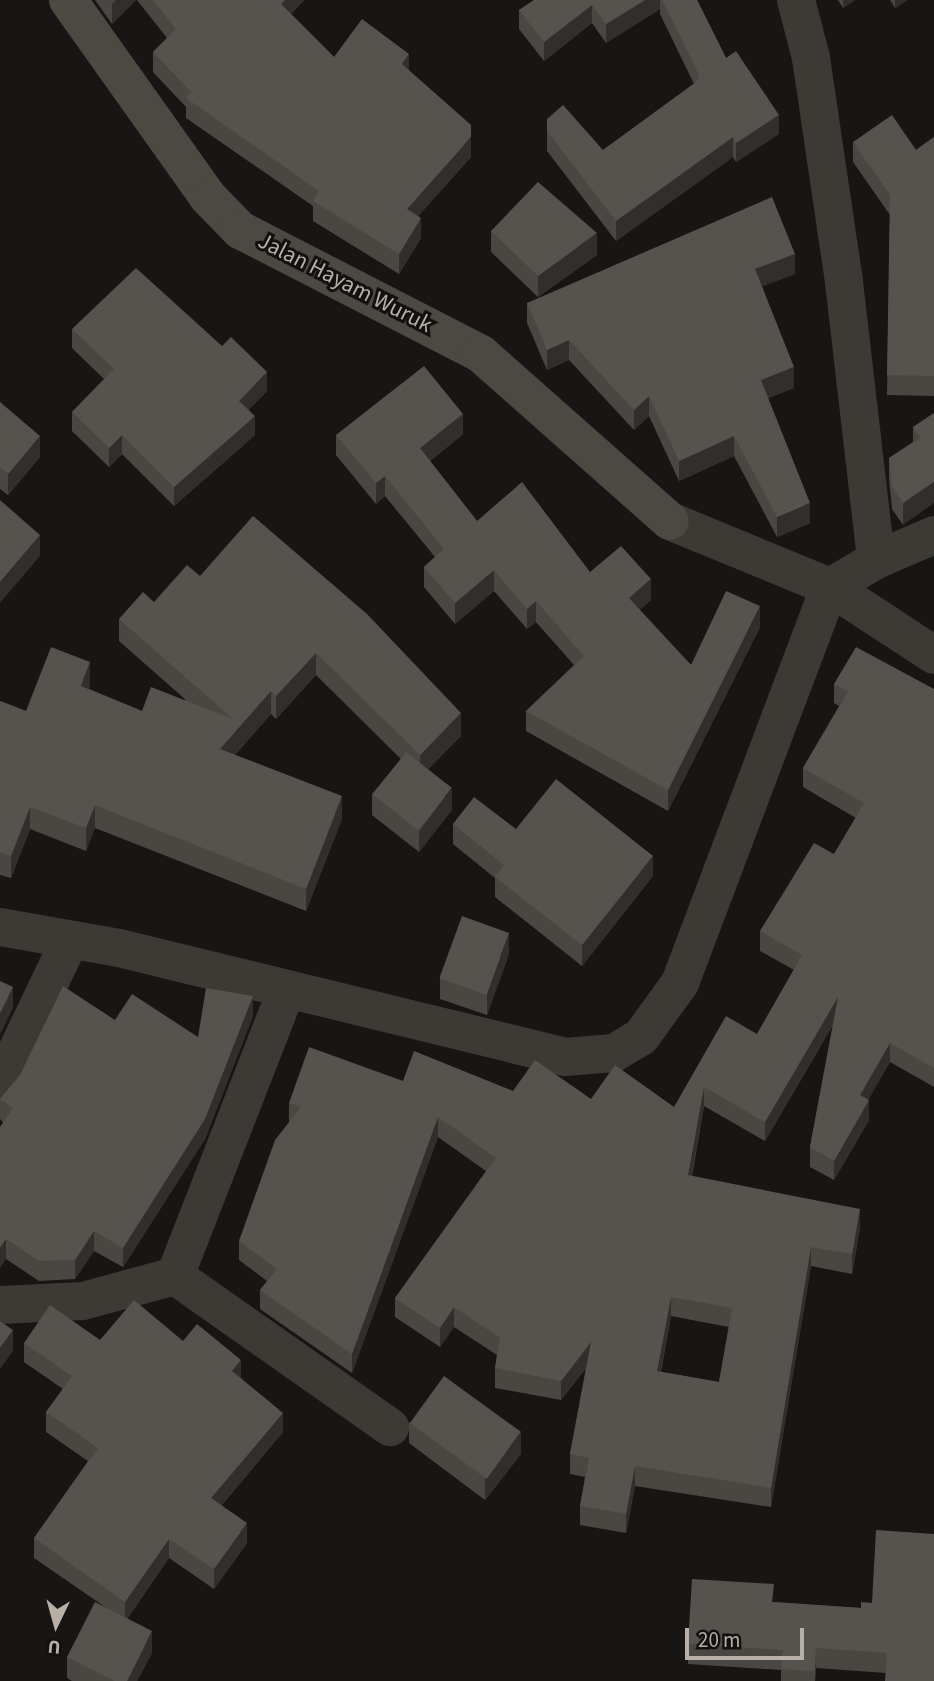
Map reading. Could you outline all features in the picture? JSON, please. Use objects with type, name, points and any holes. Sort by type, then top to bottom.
[{"type":"street","name":"Jalan Hayam Wuruk","points":[[68,0],[208,197],[240,230],[481,354],[670,521],[830,587]]},
{"type":"street","points":[[796,0],[811,58],[844,282],[876,560]]},
{"type":"street","points":[[0,927],[287,989],[565,1057],[614,1053],[641,1037],[685,971],[830,587],[876,560],[934,535]]},
{"type":"street","points":[[830,587],[934,655]]},
{"type":"street","points":[[0,1086],[69,942]]},
{"type":"street","points":[[175,1276],[287,989]]},
{"type":"street","points":[[0,1305],[83,1301],[175,1276]]},
{"type":"street","points":[[175,1276],[390,1427]]},
{"type":"building","points":[[153,0],[285,0],[281,4],[334,57],[362,19],[409,54],[402,64],[471,125],[471,137],[407,209],[421,218],[399,254],[313,201],[319,191],[186,98],[191,92],[153,52],[176,29]]},
{"type":"building","points":[[534,0],[645,0],[606,24],[592,5],[544,42],[519,10]]},
{"type":"building","points":[[662,0],[697,0],[726,58],[736,51],[779,115],[736,143],[733,137],[616,221],[547,131],[547,119],[563,105],[603,150],[696,82],[699,75]]},
{"type":"building","points":[[892,115],[916,150],[934,137],[934,376],[887,375],[890,195],[853,142]]},
{"type":"building","points":[[538,182],[597,233],[538,276],[491,231]]},
{"type":"building","points":[[772,197],[795,254],[755,269],[794,367],[761,380],[810,503],[777,517],[734,436],[679,461],[649,396],[634,410],[569,340],[547,350],[527,303]]},
{"type":"building","points":[[136,268],[222,346],[231,337],[267,372],[239,401],[255,416],[174,487],[122,435],[109,448],[72,412],[114,369],[72,329]]},
{"type":"building","points":[[424,366],[463,414],[420,448],[477,521],[522,482],[590,572],[621,546],[651,579],[629,598],[691,665],[726,591],[760,606],[668,790],[526,711],[584,656],[536,601],[527,609],[494,570],[455,603],[424,567],[444,549],[385,476],[376,483],[336,435]]},
{"type":"building","points":[[0,402],[40,436],[8,474],[0,467]]},
{"type":"building","points":[[934,413],[934,482],[903,503],[892,487],[889,458],[920,438],[913,427]]},
{"type":"building","points":[[0,500],[40,535],[0,582]]},
{"type":"building","points":[[253,516],[367,614],[461,713],[420,755],[316,653],[276,696],[271,691],[220,749],[342,796],[306,889],[95,805],[86,828],[30,807],[11,856],[0,852],[0,701],[26,711],[51,647],[90,662],[81,686],[142,711],[151,687],[233,719],[119,619],[143,592],[154,602],[187,565],[200,576]]},
{"type":"building","points":[[856,647],[934,689],[934,1068],[890,1043],[860,1095],[869,1100],[834,1161],[810,1147],[838,997],[765,1122],[704,1087],[688,1175],[860,1209],[852,1254],[811,1247],[771,1488],[635,1466],[626,1514],[580,1506],[589,1458],[570,1454],[591,1342],[561,1381],[495,1368],[500,1338],[454,1307],[440,1328],[395,1298],[496,1158],[438,1117],[352,1354],[260,1290],[277,1269],[239,1241],[275,1140],[301,1107],[289,1103],[309,1047],[403,1081],[414,1051],[513,1091],[535,1060],[591,1099],[615,1065],[674,1107],[726,1016],[757,1034],[802,955],[760,931],[814,843],[834,854],[864,803],[803,768],[848,692],[834,684]],"holes":[[[671,1297],[732,1308],[719,1382],[657,1371]]]},
{"type":"building","points":[[406,752],[452,788],[418,830],[373,795]]},
{"type":"building","points":[[556,779],[653,856],[582,945],[495,877],[504,865],[453,824],[474,797],[516,829]]},
{"type":"building","points":[[462,916],[509,933],[486,995],[439,978]]},
{"type":"building","points":[[0,981],[13,987],[0,1014]]},
{"type":"building","points":[[63,986],[115,1020],[132,994],[198,1037],[206,988],[253,996],[205,1119],[123,1248],[94,1231],[75,1260],[39,1261],[6,1239],[0,1248],[0,1127],[13,1108],[0,1099],[20,1075]]},
{"type":"building","points":[[134,1300],[183,1341],[197,1324],[241,1360],[232,1371],[283,1413],[211,1498],[247,1523],[214,1569],[169,1539],[125,1602],[34,1538],[98,1448],[46,1412],[72,1376],[24,1343],[50,1305],[100,1340]]},
{"type":"building","points":[[0,1321],[13,1330],[0,1348]]},
{"type":"building","points":[[444,1376],[521,1432],[487,1479],[410,1423]]},
{"type":"building","points":[[876,1530],[934,1534],[934,1681],[885,1681],[887,1653],[816,1648],[815,1671],[781,1669],[783,1650],[688,1644],[692,1579],[774,1584],[772,1602],[861,1608],[861,1602],[872,1603]]},
{"type":"building","points":[[95,1602],[152,1631],[127,1681],[114,1681],[67,1657]]}]
